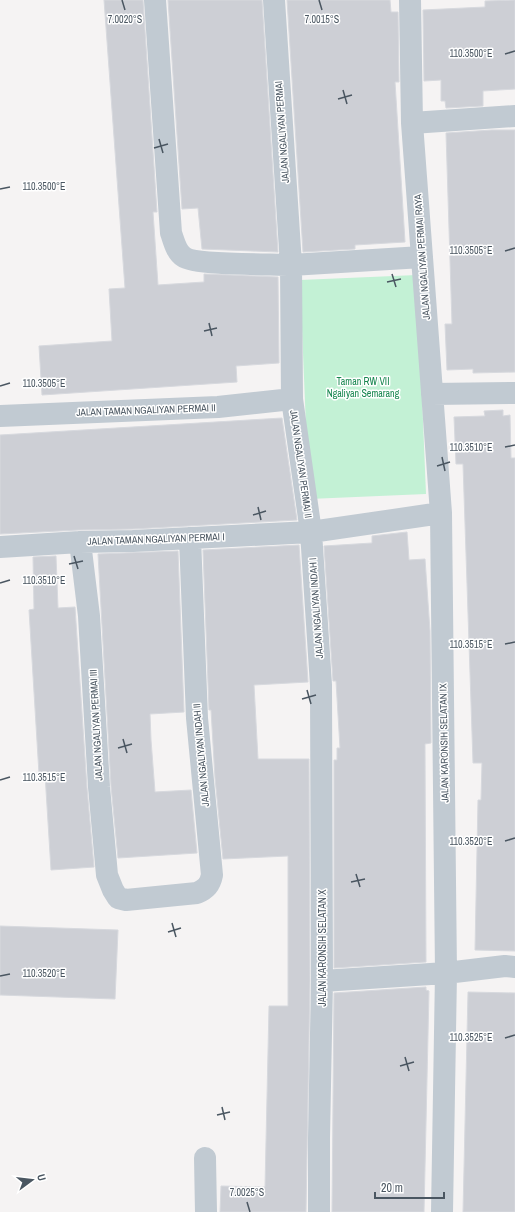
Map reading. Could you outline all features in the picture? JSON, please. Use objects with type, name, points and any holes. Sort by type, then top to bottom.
[{"type":"street","points":[[155,0],[171,233],[176,247],[184,258],[201,262],[291,265],[422,256]]},
{"type":"street","name":"JALAN NGALIYAN PERMAI","points":[[274,0],[291,265]]},
{"type":"street","name":"JALAN NGALIYAN PERMAI RAYA","points":[[410,0],[412,123],[441,513]]},
{"type":"street","points":[[412,123],[515,116]]},
{"type":"street","name":"JALAN NGALIYAN PERMAI II","points":[[291,265],[292,399],[311,532],[441,513]]},
{"type":"street","points":[[432,394],[515,393]]},
{"type":"street","name":"JALAN TAMAN NGALIYAN PERMAI II","points":[[0,416],[218,407],[292,399]]},
{"type":"street","name":"JALAN KARONSIH SELATAN IX","points":[[441,513],[446,973],[442,1212]]},
{"type":"street","name":"JALAN TAMAN NGALIYAN PERMAI I","points":[[0,547],[311,532]]},
{"type":"street","name":"JALAN NGALIYAN INDAH I","points":[[311,532],[321,685]]},
{"type":"street","name":"JALAN NGALIYAN INDAH II","points":[[126,900],[197,893],[206,889],[212,875],[197,718],[190,538]]},
{"type":"street","name":"JALAN NGALIYAN PERMAI III","points":[[80,542],[90,616],[99,786],[107,875],[118,898],[126,900]]},
{"type":"street","name":"JALAN KARONSIH SELATAN X","points":[[319,1212],[322,981],[321,685]]},
{"type":"street","points":[[322,981],[446,973],[505,966],[515,967]]},
{"type":"street","points":[[206,1158],[206,1212]]},
{"type":"green space","name":"Taman RW VII Ngaliyan Semarang","points":[[417,275],[426,494],[309,499],[300,280]]},
{"type":"building","points":[[104,0],[143,0],[157,212],[153,212],[158,285],[204,282],[204,274],[278,277],[279,363],[236,366],[237,382],[42,395],[39,346],[112,341],[109,289],[125,288]]},
{"type":"building","points":[[168,0],[262,0],[278,252],[202,249],[198,208],[182,209]]},
{"type":"building","points":[[287,0],[390,0],[391,12],[398,12],[399,82],[395,82],[405,242],[355,245],[355,249],[303,252]]},
{"type":"building","points":[[515,0],[515,89],[483,91],[483,106],[446,108],[445,101],[441,101],[441,80],[424,81],[423,10],[485,7],[485,1]]},
{"type":"building","points":[[515,130],[515,372],[473,373],[473,369],[447,370],[445,324],[452,324],[446,133]]},
{"type":"building","points":[[503,410],[503,416],[510,415],[511,458],[515,458],[515,951],[475,950],[478,800],[481,800],[482,763],[473,763],[463,464],[456,464],[454,417],[485,416],[484,411]]},
{"type":"building","points":[[282,418],[297,520],[133,529],[0,534],[0,435]]},
{"type":"building","points":[[407,532],[409,560],[425,559],[430,631],[431,743],[425,744],[426,962],[334,968],[334,760],[337,760],[337,748],[340,748],[336,681],[333,681],[324,546],[372,543],[372,536]]},
{"type":"building","points":[[299,545],[308,682],[254,685],[258,759],[309,759],[310,981],[306,1212],[220,1212],[221,1186],[265,1187],[269,1006],[288,1006],[288,856],[223,859],[215,778],[211,710],[209,710],[203,550]]},
{"type":"building","points":[[178,551],[184,712],[150,714],[151,740],[155,792],[191,790],[197,853],[118,858],[111,786],[98,554]]},
{"type":"building","points":[[56,556],[58,608],[75,607],[87,788],[94,867],[51,870],[45,774],[39,774],[29,610],[34,609],[33,557]]},
{"type":"building","points":[[0,926],[118,930],[115,999],[0,995]]},
{"type":"building","points":[[426,987],[426,990],[429,991],[424,1212],[332,1212],[334,993]]},
{"type":"building","points":[[468,992],[515,993],[515,1212],[463,1212]]}]
